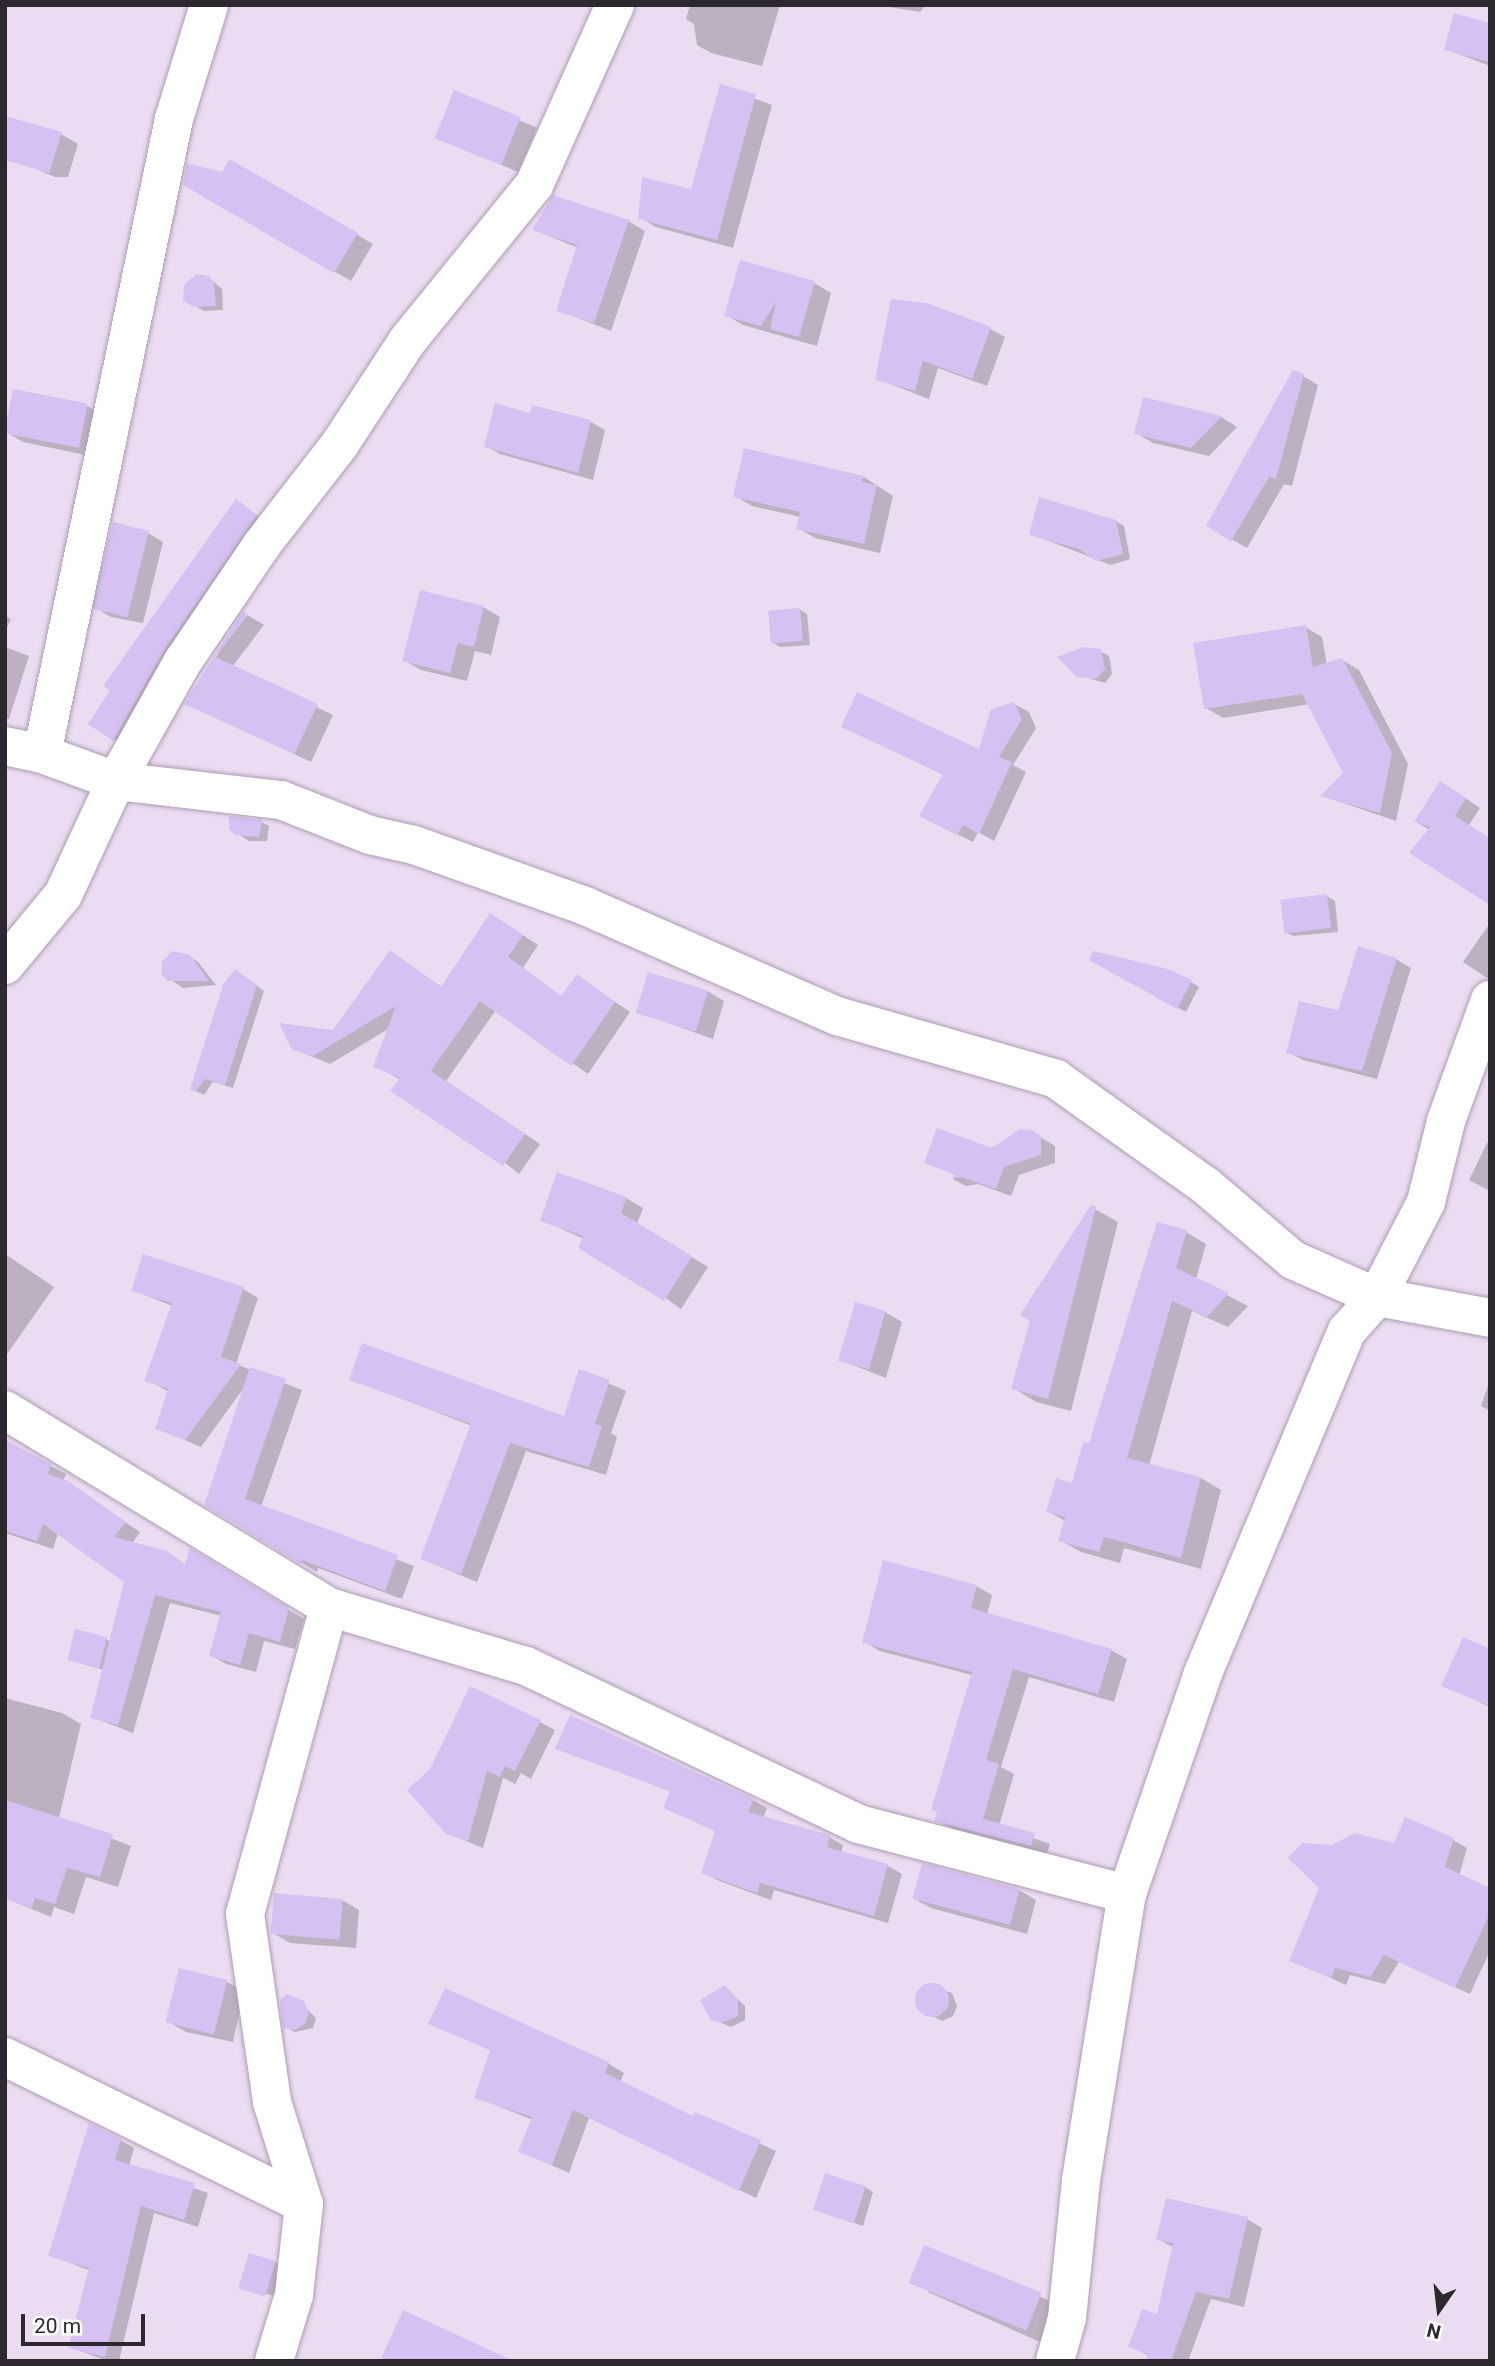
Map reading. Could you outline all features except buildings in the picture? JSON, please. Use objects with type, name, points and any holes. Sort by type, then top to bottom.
[{"type":"street","points":[[42,754],[174,119],[208,5]]},
{"type":"street","points":[[5,965],[63,895],[116,781],[183,660],[261,546],[340,444],[408,340],[534,185],[615,5]]},
{"type":"street","points":[[5,746],[42,754],[116,781],[281,800],[370,835],[414,845],[584,906],[838,1016],[1056,1079],[1206,1186],[1293,1261],[1377,1297],[1490,1318]]},
{"type":"street","points":[[1055,2361],[1067,2318],[1081,2180],[1127,1894],[1203,1673],[1347,1331],[1377,1297],[1426,1202],[1446,1121],[1490,1000]]},
{"type":"street","points":[[5,1410],[329,1607],[526,1666],[858,1824],[1127,1894]]},
{"type":"street","points":[[274,2361],[294,2295],[304,2204],[272,2102],[245,1914],[329,1607]]},
{"type":"street","points":[[5,2057],[304,2204]]}]
